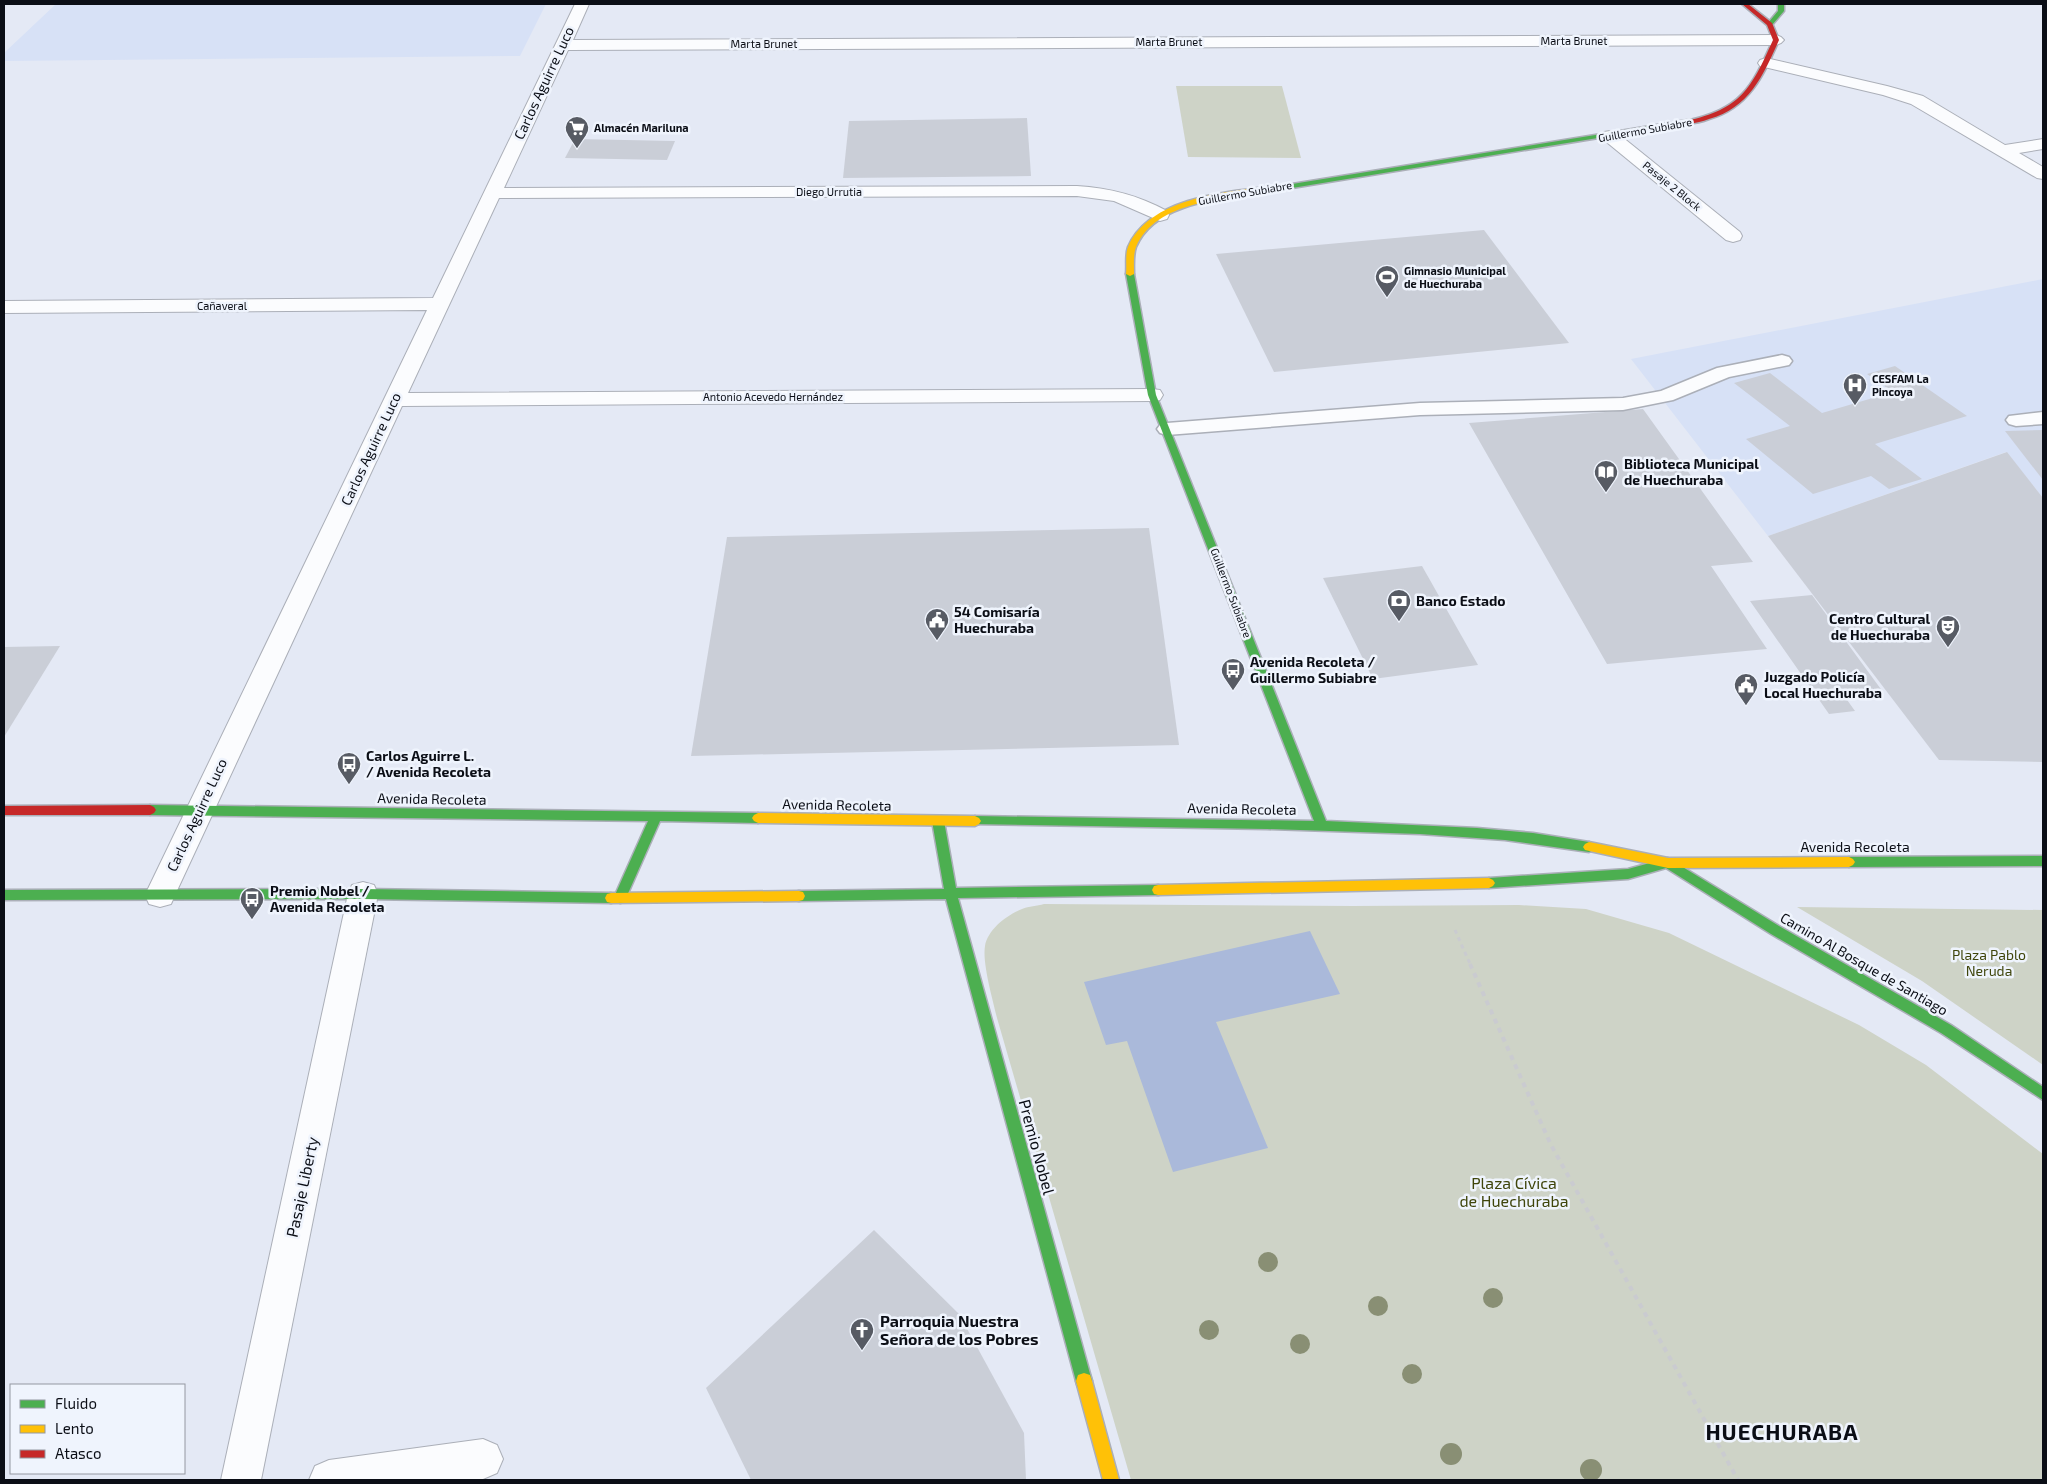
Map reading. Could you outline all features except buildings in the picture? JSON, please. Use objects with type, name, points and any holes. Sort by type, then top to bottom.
[{"type":"main road","points":[[1745,4],[1770,24],[1776,40]]},
{"type":"main road","points":[[1770,24],[1781,12],[1781,4]]},
{"type":"main road","name":"Guillermo Subiabre","points":[[1322,825],[1152,395],[1128,261],[1132,245],[1139,233],[1160,215],[1194,202],[1684,124],[1719,114],[1740,101],[1766,63],[1776,40]]},
{"type":"main road","name":"Avenida Recoleta","points":[[4,811],[199,810],[1322,825],[1425,829],[1546,838],[1668,862],[2043,861]]},
{"type":"main road","points":[[620,898],[656,817]]},
{"type":"main road","name":"Premio Nobel","points":[[938,821],[951,894],[1111,1480]]},
{"type":"main road","name":"Avenida Recoleta","points":[[4,895],[364,894],[620,898],[1434,885],[1501,883],[1628,874],[1668,862]]},
{"type":"main road","name":"Camino Al Bosque de Santiago","points":[[1668,862],[1775,930],[1946,1028],[2043,1094]]},
{"type":"street","name":"Carlos Aguirre Luco","points":[[160,894],[582,4]]},
{"type":"street","name":"Marta Brunet","points":[[563,44],[1776,40]]},
{"type":"street","points":[[1766,63],[1895,93],[1917,100],[2043,174]]},
{"type":"street","name":"Pasaje 2 Block","points":[[1610,136],[1733,236]]},
{"type":"street","points":[[2004,150],[2043,144]]},
{"type":"street","name":"Diego Urrutia","points":[[493,193],[1077,191],[1124,197],[1140,203],[1160,215]]},
{"type":"street","name":"Cañaveral","points":[[4,307],[440,304]]},
{"type":"street","name":"Antonio Acevedo Hernández","points":[[394,400],[1152,395]]},
{"type":"street","name":"Pasaje Liberty","points":[[241,1480],[364,894]]},
{"type":"street","points":[[329,1480],[483,1459]]},
{"type":"lane","points":[[1166,429],[1420,409],[1623,404],[1666,396],[1724,372],[1782,361]]},
{"type":"lane","points":[[2016,420],[2043,418]]},
{"type":"path","points":[[1434,885],[1551,1145],[1738,1480]]},
{"type":"shaded area","points":[[56,4],[546,4],[520,56],[4,61],[4,53]]},
{"type":"shaded area","name":"CESFAM La Pincoya","points":[[2043,279],[2043,498],[2006,452],[1768,536],[1631,359]]},
{"type":"shaded area","points":[[1310,931],[1340,994],[1216,1022],[1268,1148],[1173,1172],[1127,1041],[1106,1045],[1084,982]]},
{"type":"green space","points":[[1176,86],[1282,86],[1301,158],[1188,157]]},
{"type":"green space","name":"Plaza Cívica de Huechuraba","points":[[1044,904],[1519,905],[1586,909],[1669,933],[1859,1025],[1926,1065],[2043,1154],[2043,1480],[1131,1480],[997,1018],[986,972],[985,946],[994,928],[1016,912],[1027,907]]},
{"type":"green space","name":"Plaza Pablo Neruda","points":[[1797,907],[2043,910],[2043,1065],[1922,981]]},
{"type":"traffic: fast","points":[[1770,24],[1781,11],[1781,4]]},
{"type":"traffic: fast","points":[[1286,187],[1688,122]]},
{"type":"traffic: fast","points":[[1130,274],[1152,395],[1322,825]]},
{"type":"traffic: fast","points":[[150,810],[758,818]]},
{"type":"traffic: fast","points":[[620,898],[656,817]]},
{"type":"traffic: fast","points":[[938,821],[951,894],[1084,1381]]},
{"type":"traffic: fast","points":[[975,821],[1267,824],[1420,829],[1477,832],[1589,847]]},
{"type":"traffic: fast","points":[[1849,862],[2043,861]]},
{"type":"traffic: fast","points":[[1668,863],[1775,930],[1946,1029],[2043,1094]]},
{"type":"traffic: fast","points":[[1489,883],[1628,874],[1664,864]]},
{"type":"traffic: fast","points":[[799,896],[1158,890]]},
{"type":"traffic: fast","points":[[4,895],[363,894],[611,898]]},
{"type":"traffic: slow","points":[[1130,274],[1131,249],[1143,229],[1161,215],[1185,205],[1212,198],[1286,187]]},
{"type":"traffic: slow","points":[[758,818],[975,821]]},
{"type":"traffic: slow","points":[[1589,847],[1668,863],[1849,862]]},
{"type":"traffic: slow","points":[[1158,890],[1489,883]]},
{"type":"traffic: slow","points":[[611,898],[799,896]]},
{"type":"traffic: slow","points":[[1084,1381],[1111,1480]]},
{"type":"traffic: jam","points":[[1688,122],[1716,115],[1739,102],[1758,77],[1768,57],[1776,40],[1770,24],[1745,4]]},
{"type":"traffic: jam","points":[[4,811],[150,810]]},
{"type":"place","name":"Almacén Mariluna","points":[[577,149]]},
{"type":"place","name":"Gimnasio Municipal de Huechuraba","points":[[1387,298]]},
{"type":"place","name":"CESFAM La Pincoya","points":[[1855,406]]},
{"type":"place","name":"Biblioteca Municipal de Huechuraba","points":[[1606,493]]},
{"type":"place","name":"Banco Estado","points":[[1399,622]]},
{"type":"place","name":"54 Comisaría Huechuraba","points":[[937,641]]},
{"type":"place","name":"Centro Cultural de Huechuraba","points":[[1948,648]]},
{"type":"place","name":"Avenida Recoleta / Guillermo Subiabre","points":[[1233,691]]},
{"type":"place","name":"Juzgado Policía Local Huechuraba","points":[[1746,706]]},
{"type":"place","name":"Carlos Aguirre L. / Avenida Recoleta","points":[[349,785]]},
{"type":"place","name":"Premio Nobel / Avenida Recoleta","points":[[252,920]]},
{"type":"place","name":"Parroquia Nuestra Señora de los Pobres","points":[[862,1351]]},
{"type":"district","name":"HUECHURABA","points":[[1782,1432]]}]
